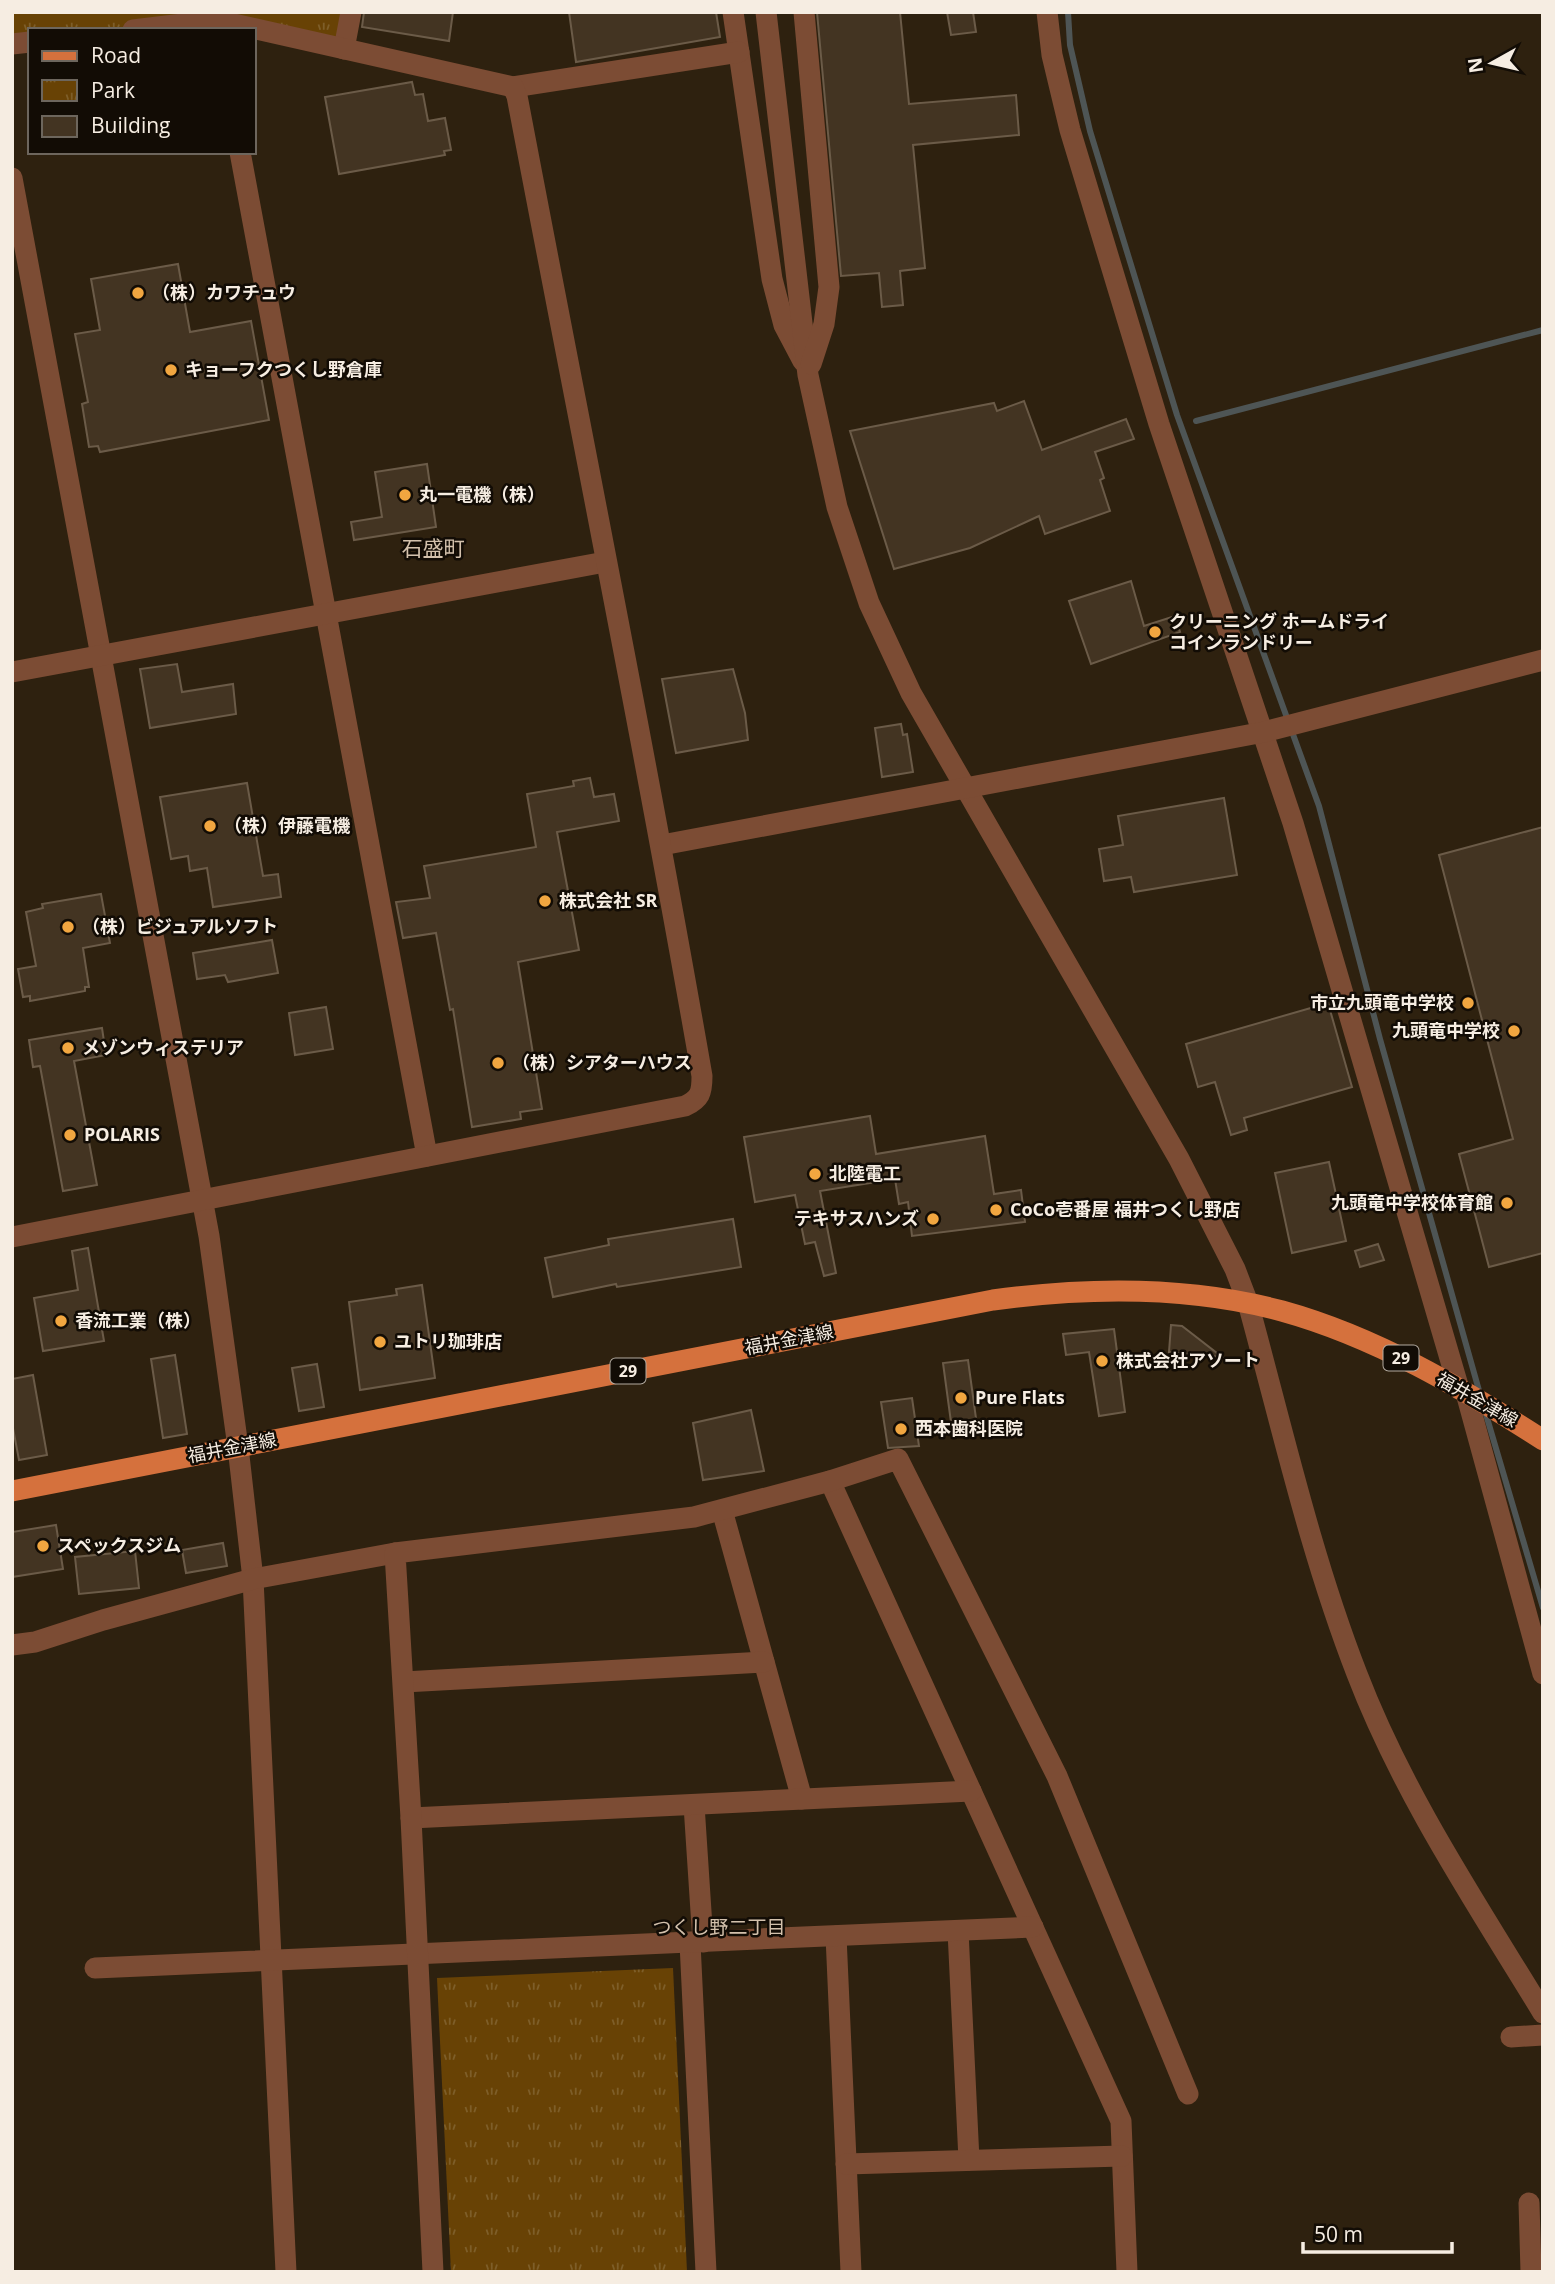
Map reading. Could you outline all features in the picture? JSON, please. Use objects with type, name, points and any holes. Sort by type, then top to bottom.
[{"type":"main road","name":"福井金津線","points":[[12,1490],[993,1300],[1057,1293],[1179,1293],[1248,1303],[1293,1314],[1331,1327],[1412,1363],[1543,1440]]},
{"type":"street","points":[[344,48],[351,12]]},
{"type":"street","points":[[733,12],[772,279],[784,325],[808,372]]},
{"type":"street","points":[[766,12],[808,372],[837,507],[869,603],[911,693],[1179,1159],[1219,1235],[1248,1303],[1313,1548],[1357,1675],[1384,1735],[1450,1861],[1543,2012]]},
{"type":"street","points":[[804,12],[829,287],[824,324],[808,372]]},
{"type":"street","points":[[1048,12],[1052,55],[1074,144],[1159,424],[1293,823],[1463,1391],[1543,1674]]},
{"type":"street","points":[[167,28],[217,25]]},
{"type":"street","points":[[256,32],[344,48],[513,87],[739,52]]},
{"type":"street","points":[[12,1237],[685,1106],[696,1100],[702,1091],[702,1076],[662,845],[605,562],[517,96],[513,87]]},
{"type":"street","points":[[240,154],[427,1156]]},
{"type":"street","points":[[12,178],[202,1199],[238,1447],[253,1579],[286,2272]]},
{"type":"street","points":[[12,672],[605,562]]},
{"type":"street","points":[[662,845],[1264,732],[1543,660]]},
{"type":"street","points":[[12,1645],[35,1642],[103,1620],[253,1579],[396,1553],[694,1517],[830,1481],[898,1459],[1057,1776],[1188,2094]]},
{"type":"street","points":[[830,1481],[1121,2121],[1127,2272]]},
{"type":"street","points":[[722,1510],[802,1800]]},
{"type":"street","points":[[396,1553],[433,2272]]},
{"type":"street","points":[[404,1682],[764,1662]]},
{"type":"street","points":[[411,1818],[971,1791]]},
{"type":"street","points":[[694,1805],[706,2272]]},
{"type":"street","points":[[95,1968],[1032,1927]]},
{"type":"street","points":[[958,1931],[969,2161]]},
{"type":"street","points":[[836,1936],[851,2272]]},
{"type":"street","points":[[1511,2037],[1543,2035]]},
{"type":"street","points":[[846,2164],[1122,2156]]},
{"type":"street","points":[[1529,2203],[1531,2272]]},
{"type":"green space","points":[[12,12],[342,12],[336,47],[216,20],[150,28],[28,28],[28,42],[12,44]]},
{"type":"green space","points":[[673,1968],[687,2272],[451,2272],[437,1978]]},
{"type":"building","points":[[364,12],[453,12],[449,41],[362,27]]},
{"type":"building","points":[[569,12],[716,12],[720,37],[576,62]]},
{"type":"building","points":[[817,12],[900,12],[909,104],[1016,95],[1019,135],[913,145],[925,268],[900,271],[903,305],[882,307],[879,273],[841,276]]},
{"type":"building","points":[[947,12],[973,12],[976,32],[951,35]]},
{"type":"building","points":[[412,82],[415,95],[423,94],[428,121],[445,118],[451,150],[444,151],[445,155],[339,174],[325,97]]},
{"type":"building","name":"キョーフクつくし野倉庫","points":[[178,264],[190,332],[251,321],[269,420],[100,452],[98,446],[89,447],[82,404],[88,402],[75,334],[100,330],[91,279]]},
{"type":"building","points":[[1024,401],[1042,450],[1126,419],[1134,439],[1095,452],[1104,478],[1100,480],[1110,511],[1045,534],[1039,516],[970,548],[894,569],[850,431],[994,403],[997,411]]},
{"type":"building","name":"丸一電機（株）","points":[[427,464],[436,527],[354,540],[351,522],[382,517],[375,472]]},
{"type":"building","points":[[1131,581],[1144,626],[1175,616],[1180,632],[1091,664],[1069,601]]},
{"type":"building","points":[[177,664],[182,692],[233,684],[236,714],[150,728],[140,669]]},
{"type":"building","points":[[733,669],[745,713],[748,740],[676,753],[662,679]]},
{"type":"building","points":[[901,724],[903,735],[907,734],[913,772],[882,777],[875,728]]},
{"type":"building","points":[[590,778],[594,797],[614,794],[619,821],[557,832],[579,950],[518,962],[542,1109],[520,1112],[521,1119],[472,1127],[453,1009],[450,1010],[436,933],[403,938],[396,902],[430,898],[424,866],[536,847],[527,794],[574,786],[573,781]]},
{"type":"building","name":"（株）伊藤電機","points":[[247,783],[263,876],[278,874],[281,897],[213,907],[207,868],[190,871],[188,856],[171,859],[160,797]]},
{"type":"building","points":[[1224,798],[1237,875],[1134,892],[1131,877],[1104,881],[1099,849],[1123,845],[1118,816]]},
{"type":"building","points":[[1543,827],[1543,1253],[1489,1267],[1459,1154],[1513,1139],[1439,855]]},
{"type":"building","points":[[101,894],[110,943],[83,948],[89,987],[85,987],[85,991],[30,1001],[30,996],[23,997],[18,969],[36,966],[26,912],[43,908],[42,904]]},
{"type":"building","points":[[272,940],[278,973],[228,982],[225,975],[197,979],[193,953]]},
{"type":"building","points":[[1328,1003],[1352,1087],[1244,1118],[1247,1130],[1231,1135],[1215,1082],[1198,1087],[1186,1044]]},
{"type":"building","points":[[326,1007],[333,1049],[295,1055],[289,1013]]},
{"type":"building","points":[[102,1028],[106,1055],[74,1061],[97,1185],[63,1191],[40,1066],[33,1067],[29,1040]]},
{"type":"building","points":[[870,1116],[876,1154],[985,1136],[994,1194],[1021,1190],[1025,1222],[912,1236],[908,1202],[899,1204],[895,1179],[820,1191],[836,1273],[824,1276],[815,1242],[805,1244],[795,1195],[755,1202],[744,1137]]},
{"type":"building","points":[[1329,1162],[1346,1241],[1292,1253],[1275,1173]]},
{"type":"building","points":[[733,1219],[741,1267],[617,1287],[616,1284],[553,1297],[545,1258],[609,1245],[608,1239]]},
{"type":"building","points":[[1378,1244],[1384,1260],[1360,1267],[1355,1251]]},
{"type":"building","name":"香流工業（株）","points":[[88,1248],[104,1341],[43,1351],[34,1298],[78,1290],[72,1251]]},
{"type":"building","points":[[422,1285],[435,1378],[360,1390],[349,1302],[397,1295],[396,1289]]},
{"type":"building","points":[[1171,1325],[1182,1326],[1222,1357],[1169,1352]]},
{"type":"building","points":[[1114,1329],[1125,1412],[1099,1416],[1089,1352],[1066,1355],[1063,1334]]},
{"type":"building","points":[[175,1355],[187,1434],[163,1438],[151,1359]]},
{"type":"building","name":"Pure Flats","points":[[968,1360],[978,1433],[953,1437],[943,1363]]},
{"type":"building","points":[[317,1364],[324,1407],[299,1411],[292,1368]]},
{"type":"building","points":[[33,1375],[47,1455],[19,1460],[12,1423],[12,1379]]},
{"type":"building","name":"西本歯科医院","points":[[912,1398],[919,1446],[888,1448],[881,1402]]},
{"type":"building","points":[[751,1410],[764,1471],[703,1480],[693,1423]]},
{"type":"building","points":[[56,1525],[63,1569],[12,1577],[12,1532]]},
{"type":"building","points":[[223,1543],[227,1566],[186,1573],[182,1550]]},
{"type":"building","points":[[135,1551],[139,1588],[79,1594],[75,1557]]},
{"type":"waterway","points":[[1068,12],[1070,45],[1090,131],[1177,415],[1319,806],[1380,1039],[1480,1394]]},
{"type":"waterway","points":[[1196,421],[1543,330]]},
{"type":"waterway","points":[[1485,1411],[1543,1608]]},
{"type":"place","name":"（株）カワチュウ","points":[[138,293]]},
{"type":"place","name":"キョーフクつくし野倉庫","points":[[171,370]]},
{"type":"place","name":"丸一電機（株）","points":[[405,495]]},
{"type":"place","name":"クリーニング ホームドライ コインランドリー","points":[[1155,632]]},
{"type":"place","name":"（株）伊藤電機","points":[[210,826]]},
{"type":"place","name":"株式会社 SR","points":[[545,901]]},
{"type":"place","name":"（株）ビジュアルソフト","points":[[68,927]]},
{"type":"place","name":"市立九頭竜中学校","points":[[1468,1003]]},
{"type":"place","name":"九頭竜中学校","points":[[1514,1031]]},
{"type":"place","name":"メゾンウィステリア","points":[[68,1048]]},
{"type":"place","name":"（株）シアターハウス","points":[[498,1063]]},
{"type":"place","name":"POLARIS","points":[[70,1135]]},
{"type":"place","name":"北陸電工","points":[[815,1174]]},
{"type":"place","name":"九頭竜中学校体育館","points":[[1507,1203]]},
{"type":"place","name":"CoCo壱番屋 福井つくし野店","points":[[996,1210]]},
{"type":"place","name":"テキサスハンズ","points":[[933,1219]]},
{"type":"place","name":"香流工業（株）","points":[[61,1321]]},
{"type":"place","name":"ユトリ珈琲店","points":[[380,1342]]},
{"type":"place","name":"株式会社アソート","points":[[1102,1361]]},
{"type":"place","name":"Pure Flats","points":[[961,1398]]},
{"type":"place","name":"西本歯科医院","points":[[901,1429]]},
{"type":"place","name":"スペックスジム","points":[[43,1546]]},
{"type":"district","name":"石盛町","points":[[433,549]]},
{"type":"district","name":"つくし野二丁目","points":[[719,1927]]}]
